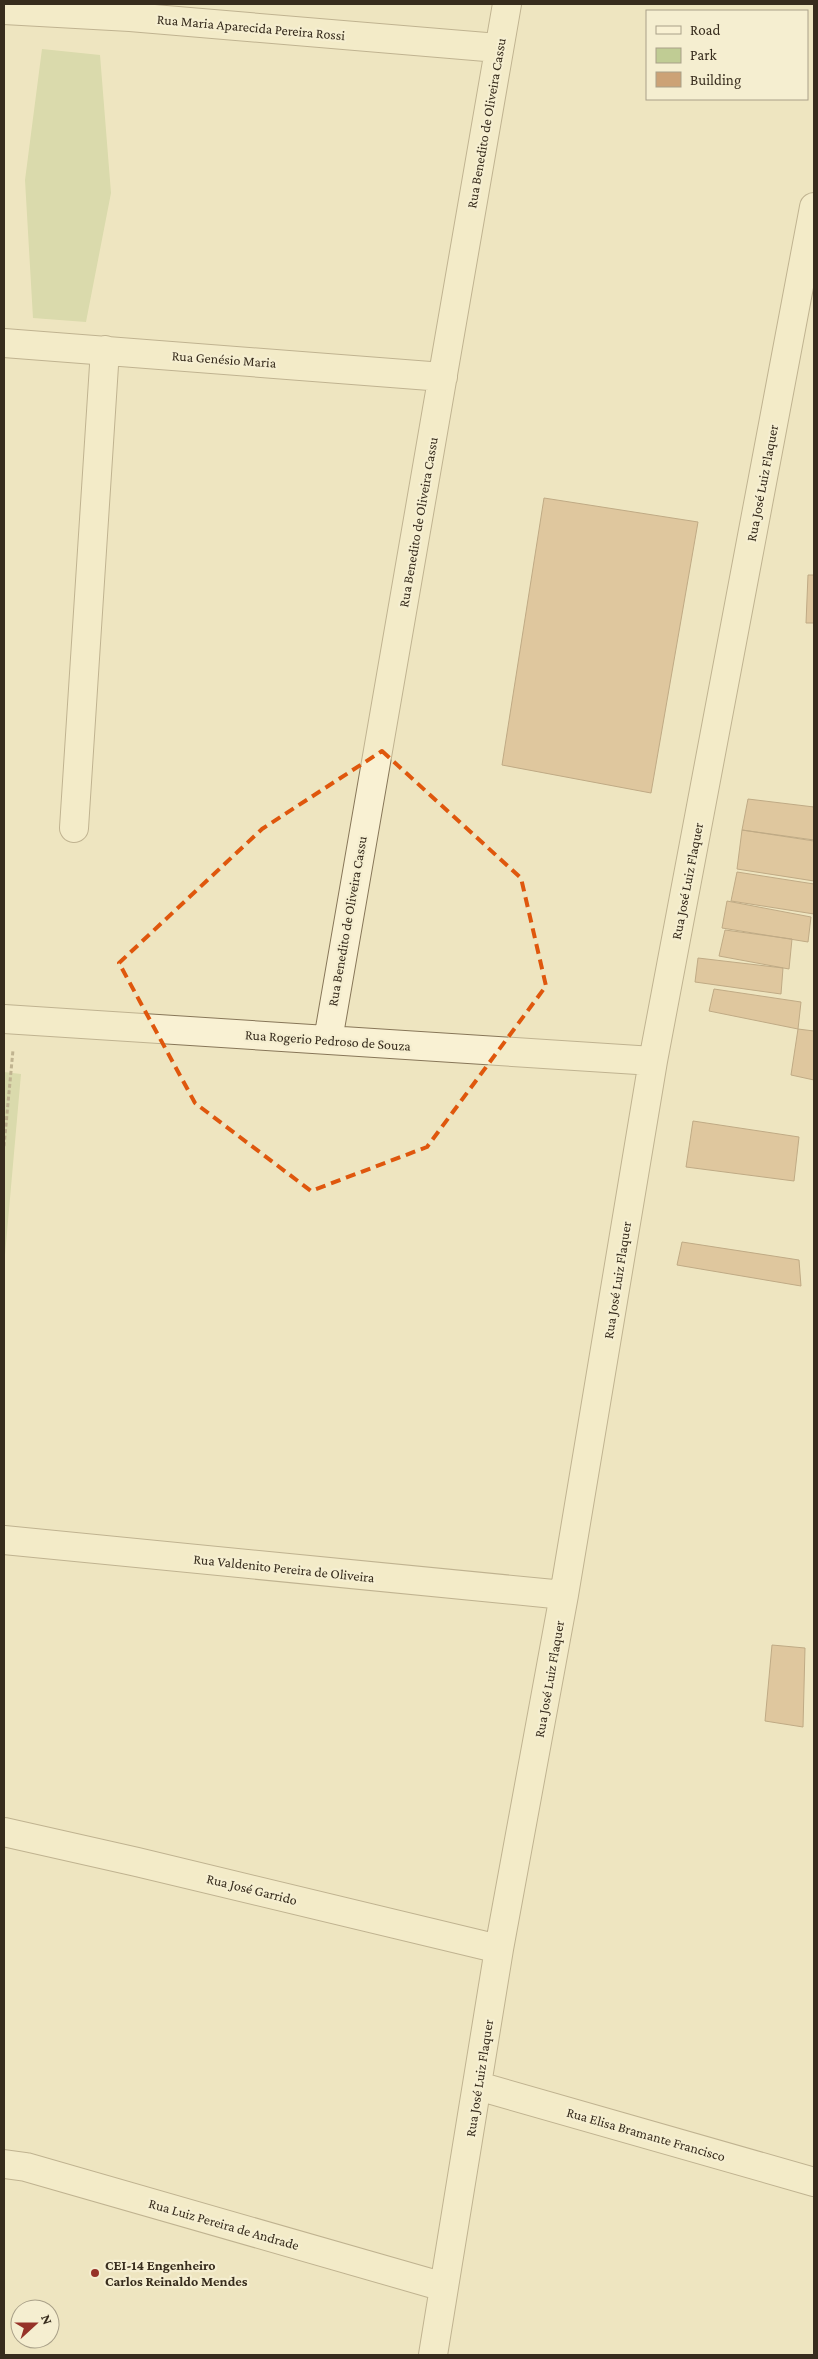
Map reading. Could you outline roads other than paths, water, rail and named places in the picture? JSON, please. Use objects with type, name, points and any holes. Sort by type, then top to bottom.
[{"type":"street","name":"Rua Benedito de Oliveira Cassu","points":[[328,1040],[507,4]]},
{"type":"street","name":"Rua Maria Aparecida Pereira Rossi","points":[[4,10],[130,10],[498,48]]},
{"type":"street","name":"Rua José Luiz Flaquer","points":[[433,2355],[499,1950],[564,1595],[653,1061],[814,208]]},
{"type":"street","name":"Rua Genésio Maria","points":[[4,343],[443,377]]},
{"type":"street","points":[[74,828],[105,350]]},
{"type":"street","name":"Rua Rogerio Pedroso de Souza","points":[[10,1019],[653,1061]]},
{"type":"street","name":"Rua Valdenito Pereira de Oliveira","points":[[4,1540],[564,1595]]},
{"type":"street","name":"Rua José Garrido","points":[[4,1832],[138,1862],[499,1950]]},
{"type":"street","name":"Rua Elisa Bramante Francisco","points":[[478,2086],[814,2182]]},
{"type":"street","name":"Rua Luiz Pereira de Andrade","points":[[4,2164],[26,2167],[444,2287]]},
{"type":"place","name":"CEI-14 Engenheiro Carlos Reinaldo Mendes","points":[[95,2273]]}]
